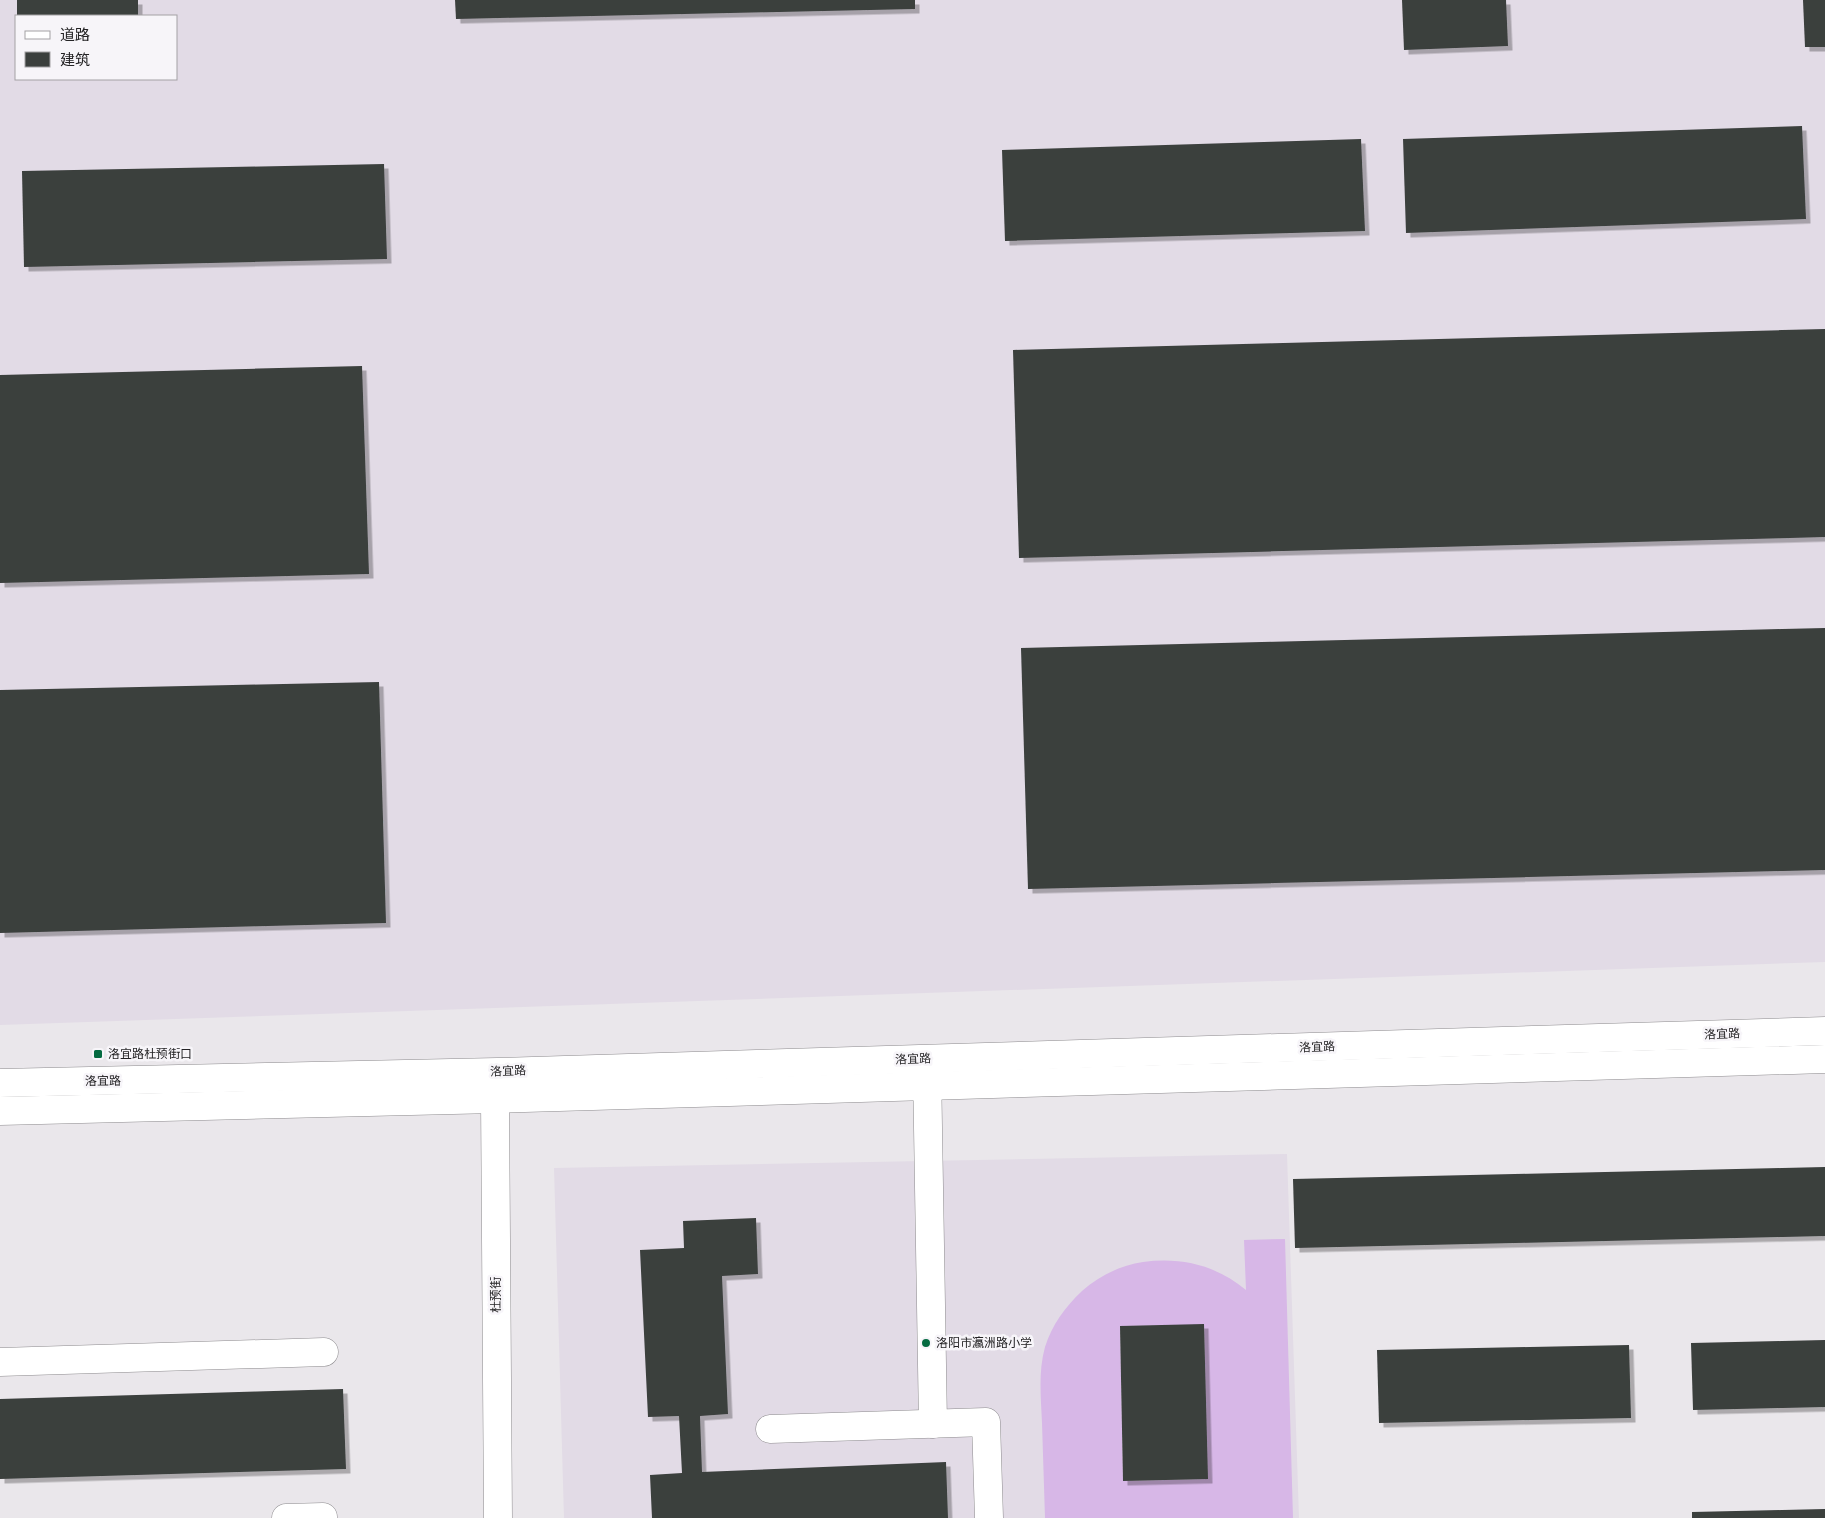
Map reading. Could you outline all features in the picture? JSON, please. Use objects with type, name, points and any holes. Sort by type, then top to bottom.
[{"type":"street","name":"洛宜路","points":[[0,1083],[497,1072],[1825,1031]]},
{"type":"street","points":[[926,1058],[933,1424]]},
{"type":"street","points":[[0,1111],[495,1099],[1825,1059]]},
{"type":"street","name":"杜预街","points":[[497,1072],[495,1099],[498,1518]]},
{"type":"street","points":[[0,1362],[324,1352]]},
{"type":"street","points":[[770,1429],[986,1422],[989,1518]]},
{"type":"street","points":[[286,1518],[323,1517]]},
{"type":"shaded area","points":[[0,0],[1825,0],[1825,962],[0,1025]]},
{"type":"shaded area","name":"洛阳市瀛洲路小学","points":[[1287,1154],[1299,1518],[564,1518],[554,1168]]},
{"type":"shaded area","points":[[1285,1239],[1293,1518],[1045,1518],[1041,1375],[1045,1347],[1051,1331],[1065,1310],[1082,1291],[1096,1281],[1111,1272],[1143,1262],[1171,1261],[1197,1265],[1223,1274],[1246,1290],[1244,1240]],"holes":[[[1204,1325],[1207,1479],[1123,1481],[1120,1326]]]},
{"type":"building","points":[[17,0],[138,0],[138,15],[17,15]]},
{"type":"building","points":[[455,0],[915,0],[915,9],[456,19]]},
{"type":"building","points":[[1402,0],[1506,0],[1508,46],[1404,50]]},
{"type":"building","points":[[1803,0],[1825,0],[1825,47],[1805,47]]},
{"type":"building","points":[[1802,126],[1806,219],[1406,233],[1403,139]]},
{"type":"building","points":[[1361,139],[1365,231],[1005,241],[1002,150]]},
{"type":"building","points":[[384,164],[387,259],[24,267],[22,171]]},
{"type":"building","points":[[1825,329],[1825,537],[1019,558],[1013,350]]},
{"type":"building","points":[[362,366],[369,574],[0,583],[0,375]]},
{"type":"building","points":[[1825,628],[1825,870],[1028,889],[1021,648]]},
{"type":"building","points":[[379,682],[386,923],[0,933],[0,690]]},
{"type":"building","points":[[1825,1167],[1825,1236],[1295,1248],[1293,1179]]},
{"type":"building","points":[[756,1218],[758,1274],[722,1276],[728,1414],[700,1416],[702,1472],[946,1462],[948,1518],[652,1518],[650,1475],[682,1473],[679,1416],[648,1417],[640,1250],[684,1248],[683,1221]]},
{"type":"building","points":[[1204,1324],[1208,1479],[1123,1481],[1120,1326]]},
{"type":"building","points":[[1825,1340],[1825,1407],[1693,1410],[1691,1343]]},
{"type":"building","points":[[1629,1345],[1631,1418],[1379,1423],[1377,1350]]},
{"type":"building","points":[[343,1389],[346,1469],[0,1479],[0,1399]]},
{"type":"building","points":[[1825,1509],[1825,1518],[1692,1518],[1692,1512]]},
{"type":"place","name":"洛宜路杜预街口","points":[[98,1054]]},
{"type":"place","name":"洛阳市瀛洲路小学","points":[[926,1343]]}]
